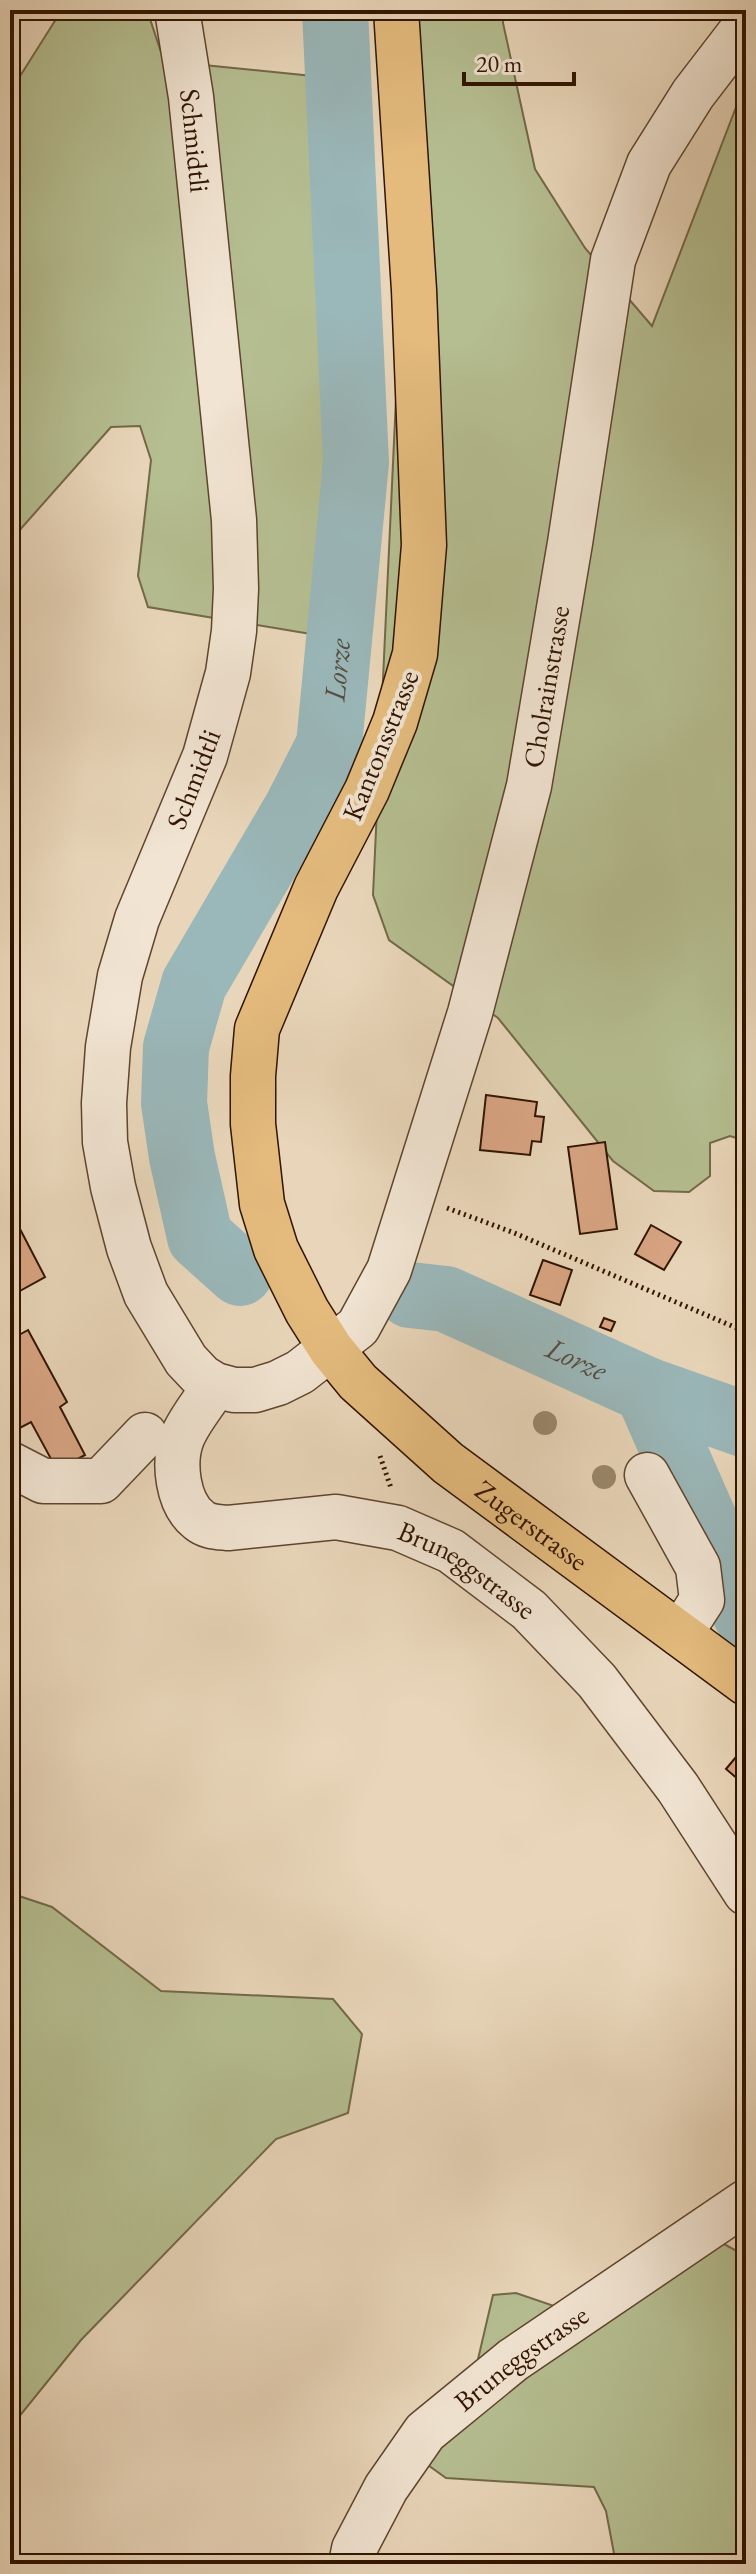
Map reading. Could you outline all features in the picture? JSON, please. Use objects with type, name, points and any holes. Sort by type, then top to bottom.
[{"type":"main road","name":"Kantonsstrasse","points":[[331,1349],[307,1311],[276,1249],[262,1204],[253,1124],[253,1076],[257,1029],[316,888],[367,790],[395,722],[415,654],[424,545],[414,290],[396,10]]},
{"type":"main road","name":"Zugerstrasse","points":[[331,1349],[358,1382],[448,1463],[746,1683]]},
{"type":"street","name":"Schmidtli","points":[[177,10],[191,97],[234,520],[234,631],[228,673],[205,756],[137,919],[120,976],[108,1047],[105,1142],[129,1248],[146,1294],[186,1360],[202,1377],[215,1385]]},
{"type":"street","name":"Cholrainstrasse","points":[[331,1349],[358,1327],[389,1270],[470,1013],[529,786],[568,558],[613,260],[649,164],[693,94],[746,25]]},
{"type":"street","points":[[215,1385],[234,1390],[255,1390],[278,1383],[300,1372],[331,1349]]},
{"type":"street","name":"Bruneggstrasse","points":[[215,1385],[182,1438],[179,1454],[178,1474],[182,1494],[198,1520],[211,1526],[228,1528],[336,1517],[398,1528],[451,1551],[529,1610],[597,1681],[678,1788],[746,1893]]},
{"type":"street","points":[[10,1464],[43,1481],[101,1481],[145,1435]]},
{"type":"street","points":[[647,1475],[698,1567],[702,1600],[680,1634]]},
{"type":"street","name":"Bruneggstrasse","points":[[351,2564],[354,2549],[386,2488],[425,2432],[513,2360],[746,2202]]},
{"type":"path","points":[[413,1195],[512,1232],[746,1332]]},
{"type":"path","points":[[394,1416],[375,1441],[388,1481],[424,1539]]},
{"type":"green space","points":[[75,10],[147,10],[164,61],[332,78],[335,638],[148,607],[138,576],[151,460],[140,426],[111,427],[10,541],[10,92],[58,16]]},
{"type":"green space","points":[[414,10],[504,10],[503,23],[535,169],[585,248],[652,326],[746,86],[746,1141],[730,1136],[710,1143],[710,1176],[689,1192],[654,1191],[613,1161],[498,1018],[389,940],[373,895]]},
{"type":"green space","points":[[657,1371],[746,1397],[746,1454]]},
{"type":"green space","points":[[10,1893],[52,1907],[161,1991],[333,1999],[362,2034],[348,2113],[276,2139],[81,2340],[10,2428]]},
{"type":"green space","points":[[713,2238],[746,2256],[746,2564],[616,2564],[606,2511],[594,2487],[446,2478],[421,2460],[468,2402],[493,2295],[516,2293],[589,2318]]},
{"type":"building","points":[[486,1095],[537,1102],[535,1116],[544,1117],[541,1142],[532,1141],[530,1155],[480,1150]]},
{"type":"building","points":[[605,1142],[617,1229],[580,1234],[568,1147]]},
{"type":"building","points":[[651,1225],[681,1242],[664,1270],[635,1254]]},
{"type":"building","points":[[20,1229],[45,1277],[18,1292],[10,1278],[10,1248],[17,1244],[12,1234]]},
{"type":"building","points":[[10,1230],[17,1244],[10,1248]]},
{"type":"building","points":[[543,1260],[572,1270],[560,1305],[530,1295]]},
{"type":"building","points":[[604,1318],[615,1322],[611,1331],[600,1327]]},
{"type":"building","points":[[28,1330],[67,1402],[60,1407],[85,1455],[57,1470],[31,1422],[10,1433],[10,1340]]},
{"type":"building","points":[[746,1745],[746,1786],[726,1769]]},
{"type":"waterway","name":"Lorze","points":[[240,1273],[200,1237],[182,1157],[174,1103],[176,1047],[194,984],[297,808],[329,745],[356,462],[335,10]]},
{"type":"waterway","name":"Lorze","points":[[410,1295],[446,1299],[647,1390],[746,1425]]},
{"type":"waterway","points":[[647,1390],[746,1615]]}]
